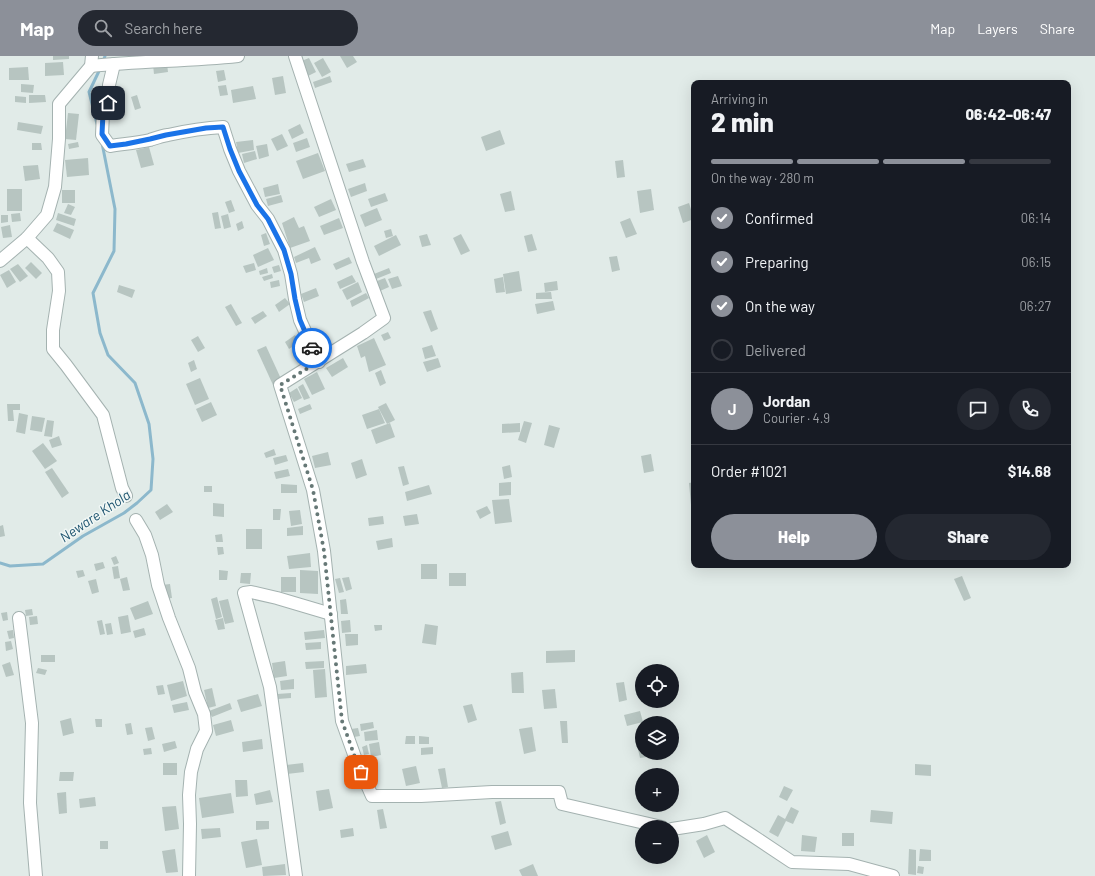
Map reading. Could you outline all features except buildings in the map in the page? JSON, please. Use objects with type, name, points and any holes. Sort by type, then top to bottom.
[{"type":"street","points":[[0,261],[27,238],[47,215],[55,187],[59,139],[59,104],[91,61],[114,64],[131,60],[203,60],[238,56]]},
{"type":"street","points":[[295,56],[363,262],[384,318],[318,362],[280,385],[313,490],[324,551],[342,721],[356,760],[372,796],[421,796],[492,792],[559,792],[562,804],[635,821]]},
{"type":"street","points":[[114,64],[109,85],[108,103],[103,113],[102,134],[110,146],[206,128],[223,127],[239,171],[257,205],[268,219],[284,250],[291,274],[300,320],[318,362]]},
{"type":"street","points":[[27,238],[48,258],[58,272],[59,291],[53,330],[53,349],[103,415],[122,488],[126,496]]},
{"type":"street","points":[[136,520],[145,535],[150,548],[158,585],[169,618],[189,668],[195,692],[204,714],[206,731],[197,750],[189,795],[189,876]]},
{"type":"street","points":[[296,876],[270,687],[244,593],[251,592],[277,598],[330,614]]},
{"type":"street","points":[[19,618],[32,723],[30,803],[36,876]]},
{"type":"street","points":[[679,828],[704,824],[725,818],[792,862],[849,864],[893,876]]},
{"type":"waterway","name":"Neware Khola","points":[[103,62],[105,56]]},
{"type":"waterway","name":"Neware Khola","points":[[97,124],[89,92],[100,69]]},
{"type":"waterway","name":"Neware Khola","points":[[0,563],[10,566],[43,564],[83,536],[124,513],[151,490],[153,459],[149,424],[135,383],[108,355],[100,333],[93,293],[114,251],[115,209],[102,143]]},
{"type":"way so far","points":[[312,348],[318,362],[280,385],[313,490],[324,551],[342,721],[361,772]]},
{"type":"route","points":[[108,103],[103,113],[102,134],[110,146],[206,128],[223,127],[239,171],[257,205],[268,219],[284,250],[291,274],[300,320],[312,348]]}]
